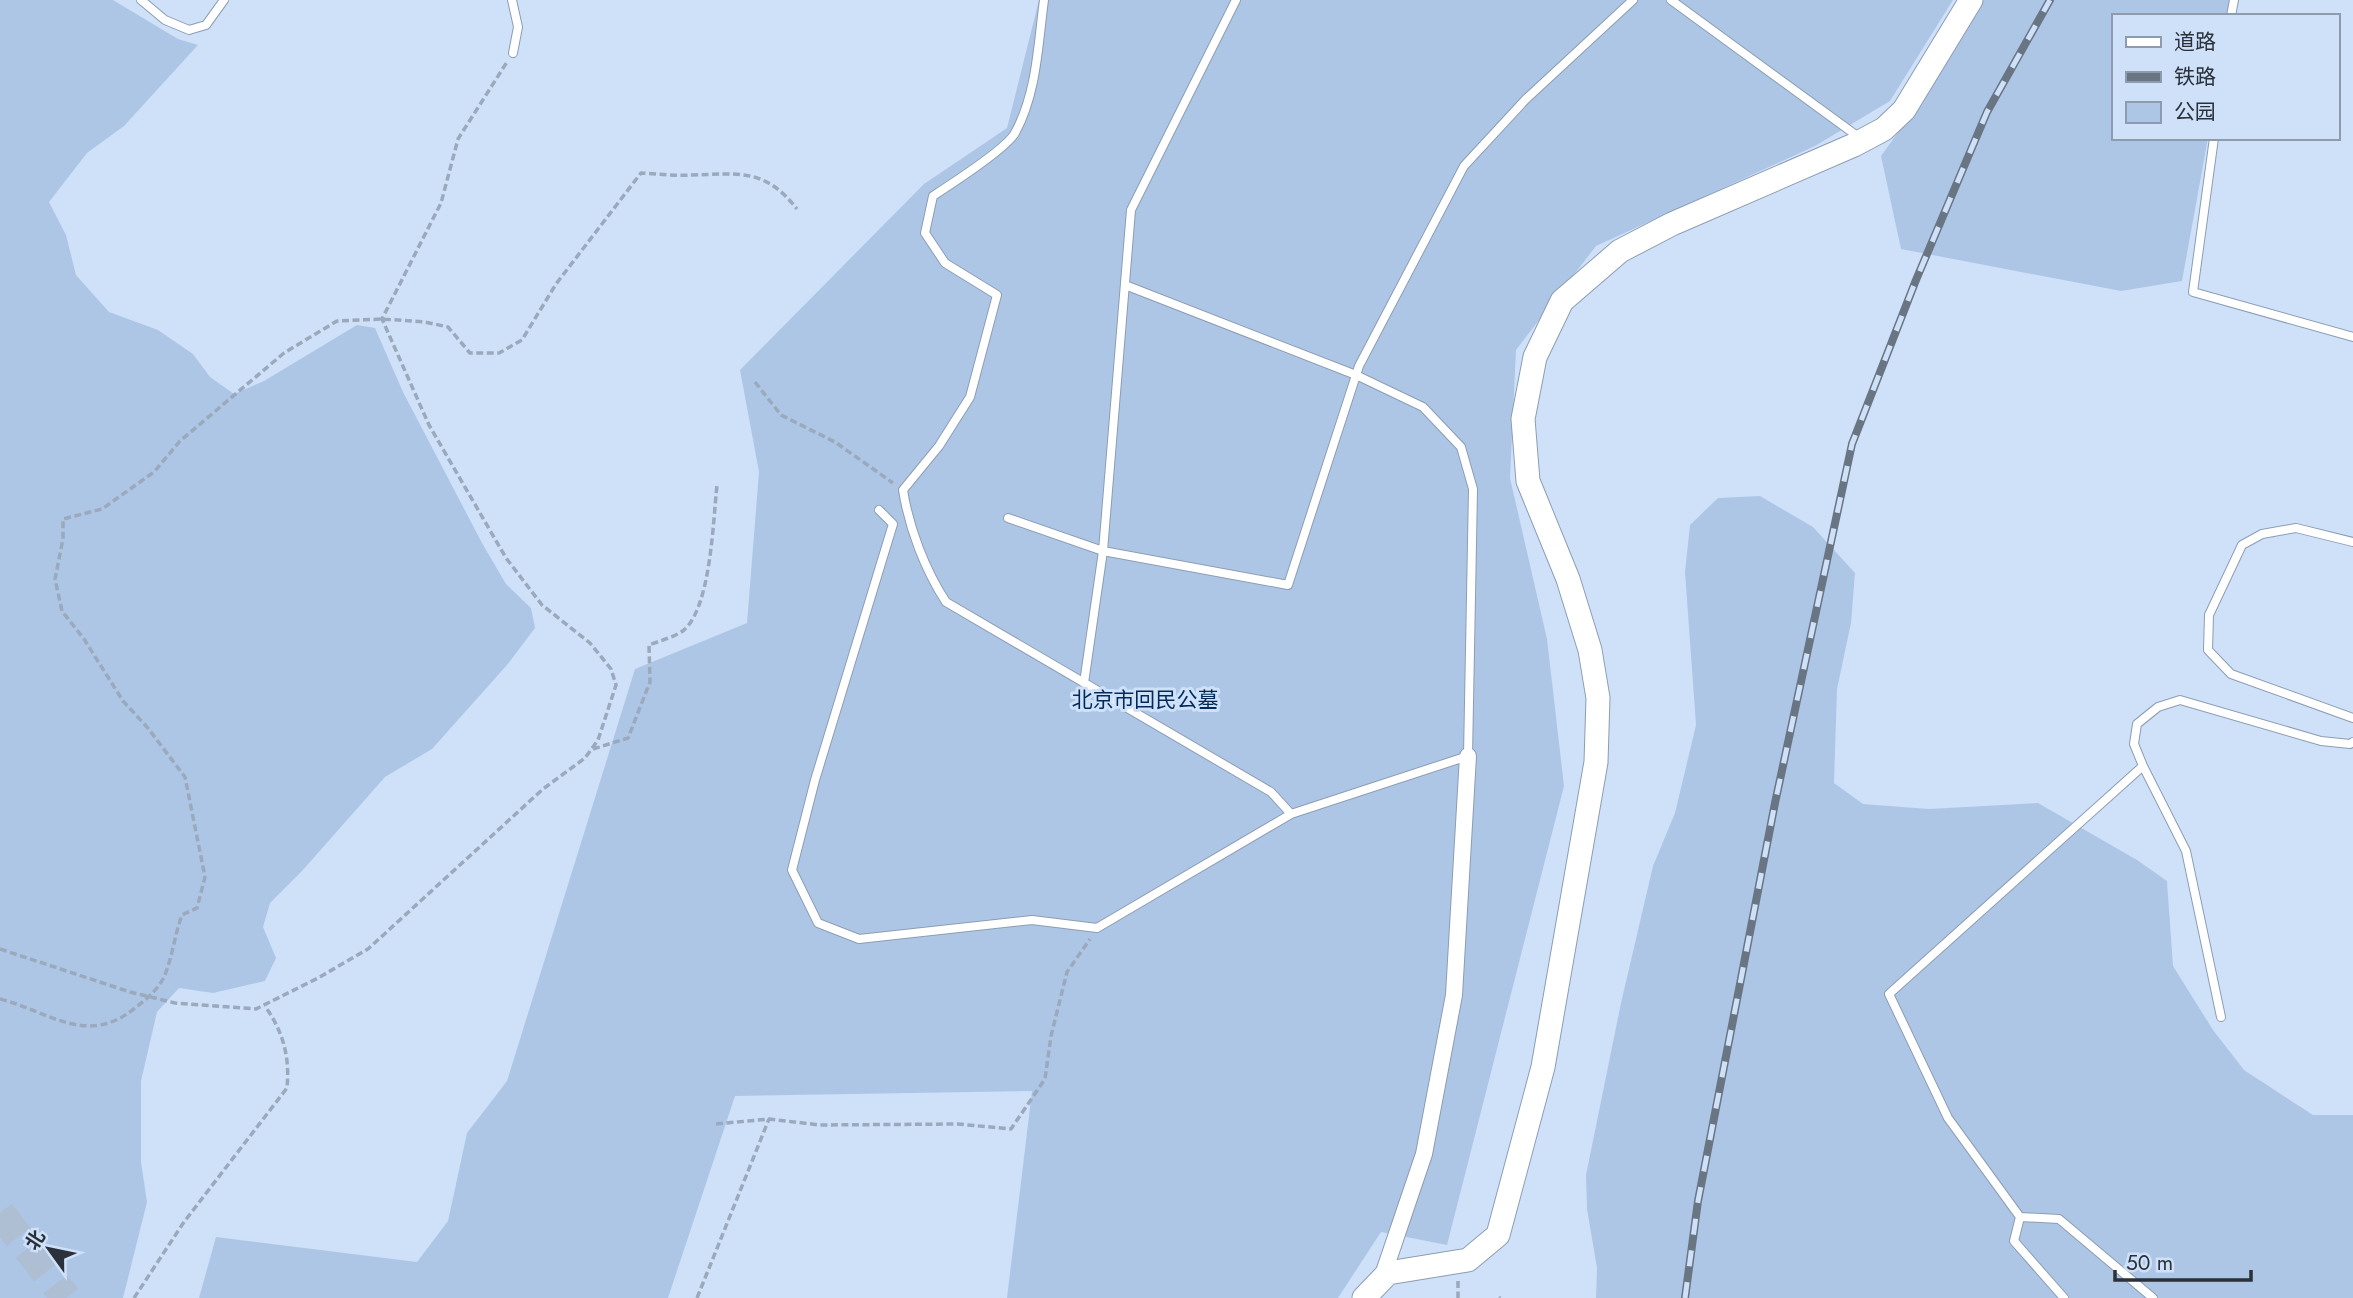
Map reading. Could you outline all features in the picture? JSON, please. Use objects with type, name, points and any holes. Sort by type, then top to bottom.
[{"type":"street","points":[[1364,1298],[1388,1273],[1468,1260],[1498,1235],[1543,1068],[1596,762],[1598,698],[1590,650],[1568,579],[1528,481],[1522,419],[1535,356],[1562,301],[1620,251],[1672,224],[1863,140],[1884,128],[1904,110],[1971,0]]},
{"type":"street","points":[[1381,1281],[1424,1154],[1454,995],[1468,756]]},
{"type":"lane","points":[[141,0],[165,20],[189,30],[206,25],[224,0]]},
{"type":"lane","points":[[512,0],[518,27],[513,52]]},
{"type":"lane","points":[[1044,0],[1032,85],[1014,135],[966,175],[933,196],[925,233],[945,263],[997,295],[970,397],[939,446],[903,490],[906,509],[933,582],[946,602],[1271,792],[1291,814]]},
{"type":"lane","points":[[1084,683],[1103,551],[1131,210],[1236,0]]},
{"type":"lane","points":[[1007,518],[1103,551],[1289,585],[1356,374],[1464,166],[1526,99],[1633,0]]},
{"type":"lane","points":[[1671,0],[1863,140]]},
{"type":"lane","points":[[2214,140],[2193,292],[2353,337]]},
{"type":"lane","points":[[879,510],[893,524],[815,780],[792,870],[818,923],[859,939],[1032,920],[1097,928],[1291,814],[1468,756],[1473,489],[1461,447],[1423,407],[1356,374],[1125,285]]},
{"type":"lane","points":[[2353,542],[2296,528],[2262,534],[2242,545],[2209,615],[2208,650],[2231,674],[2353,718]]},
{"type":"lane","points":[[2221,1017],[2186,851],[2134,744],[2137,723],[2158,707],[2180,700],[2321,741],[2353,742]]},
{"type":"lane","points":[[2020,1217],[1948,1118],[1889,994],[2143,766]]},
{"type":"lane","points":[[2020,1217],[2014,1241],[2064,1298]]},
{"type":"lane","points":[[2020,1217],[2059,1219],[2153,1298]]},
{"type":"path","points":[[382,319],[441,203],[458,139],[513,52]]},
{"type":"path","points":[[0,999],[80,1027],[99,1027],[120,1020],[149,997],[165,974],[182,915],[197,908],[205,877],[185,777],[147,727],[123,701],[84,639],[62,611],[55,579],[63,540],[64,519],[102,509],[154,472],[180,441],[284,353],[337,321],[382,319],[425,322],[448,327],[470,353],[499,353],[522,340],[556,284],[641,173],[741,173],[764,179],[797,209]]},
{"type":"path","points":[[0,949],[149,997],[188,1004],[256,1009],[368,949],[543,789],[585,758],[598,740],[616,685],[611,668],[590,643],[542,605],[506,558],[429,425],[382,319]]},
{"type":"path","points":[[755,382],[780,415],[835,442],[903,490]]},
{"type":"path","points":[[591,750],[628,738],[650,682],[649,645],[683,631],[697,612],[705,585],[717,485]]},
{"type":"path","points":[[716,1124],[769,1119],[820,1125],[958,1124],[1011,1129],[1045,1079],[1051,1035],[1067,972],[1097,928]]},
{"type":"path","points":[[134,1298],[184,1222],[287,1088],[287,1050],[265,1005]]},
{"type":"path","points":[[697,1298],[769,1119]]},
{"type":"green space","points":[[0,0],[113,0],[178,39],[198,45],[124,126],[87,153],[49,202],[66,235],[76,275],[109,312],[158,330],[193,354],[210,377],[234,394],[264,381],[357,325],[375,328],[403,392],[482,543],[506,584],[531,608],[535,628],[507,665],[432,749],[385,777],[270,903],[263,927],[276,958],[265,981],[213,993],[179,988],[157,1012],[141,1081],[141,1162],[147,1202],[123,1298],[0,1298]]},
{"type":"green space","name":"北京市回民公墓","points":[[1039,0],[1953,0],[1890,101],[1815,146],[1596,246],[1516,350],[1510,478],[1547,639],[1564,786],[1447,1245],[1381,1232],[1338,1298],[1007,1298],[1032,1091],[735,1096],[668,1298],[199,1298],[216,1237],[417,1262],[448,1221],[467,1133],[507,1081],[635,669],[747,623],[759,472],[740,370],[924,184],[1007,128]]},
{"type":"green space","points":[[1983,0],[2234,0],[2231,14],[2112,14],[2112,140],[2208,140],[2182,281],[2121,291],[1901,249],[1881,156],[1918,105]]},
{"type":"green space","points":[[1760,496],[1813,527],[1855,573],[1851,623],[1837,689],[1834,783],[1863,804],[1929,809],[2038,803],[2137,860],[2167,881],[2173,966],[2213,1030],[2244,1070],[2313,1115],[2353,1115],[2353,1298],[1596,1298],[1597,1268],[1587,1209],[1586,1175],[1621,1003],[1653,866],[1675,813],[1696,725],[1685,572],[1690,525],[1718,498]]},
{"type":"tunnel","points":[[0,1213],[66,1298]]},
{"type":"railway","points":[[1685,1298],[1698,1201],[1775,803],[1852,444],[1916,280],[1987,112],[2050,0]]}]
